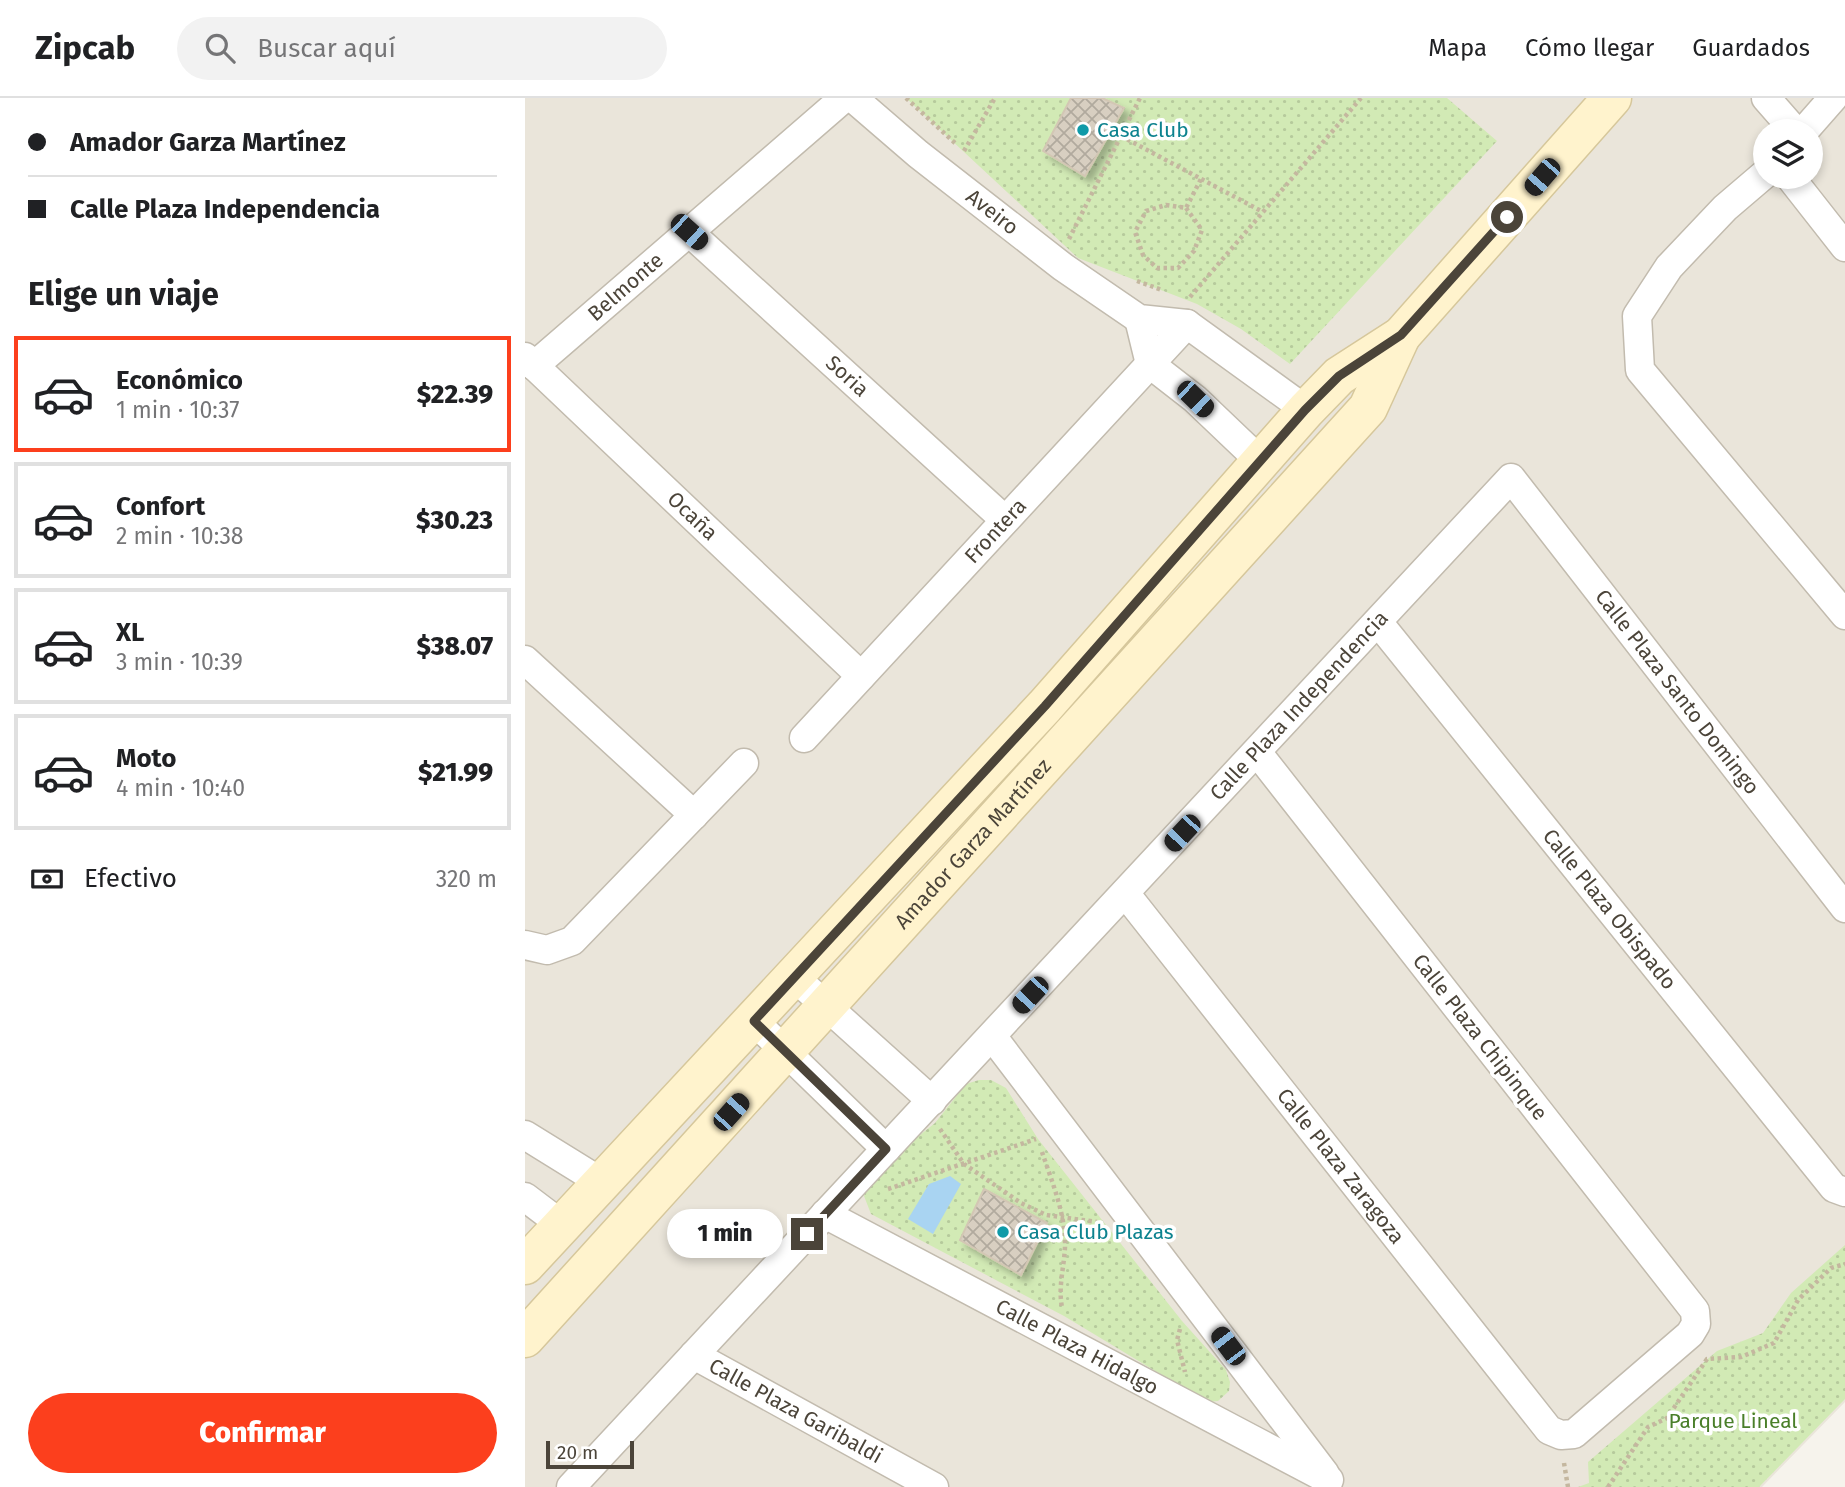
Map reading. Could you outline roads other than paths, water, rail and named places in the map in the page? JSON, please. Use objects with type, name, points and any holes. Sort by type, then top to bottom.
[{"type":"street","name":"Belmonte","points":[[530,361],[689,232],[843,98]]},
{"type":"street","name":"Aveiro","points":[[853,98],[990,212],[1139,319],[1187,312]]},
{"type":"street","name":"Amador Garza Martínez","points":[[525,1265],[1045,706],[1305,410],[1339,376],[1401,335],[1612,98]]},
{"type":"street","points":[[1766,98],[1784,119]]},
{"type":"street","points":[[1815,119],[1833,98]]},
{"type":"street","points":[[1753,184],[1725,208],[1669,267],[1637,316],[1640,370],[1845,615]]},
{"type":"street","points":[[1799,189],[1845,247]]},
{"type":"street","name":"Soria","points":[[689,232],[1005,520]]},
{"type":"street","points":[[1187,312],[1305,410]]},
{"type":"street","name":"Frontera","points":[[804,738],[1150,363],[1187,312]]},
{"type":"street","points":[[1139,319],[1150,363],[1195,399],[1259,460]]},
{"type":"street","name":"Amador Garza Martínez","points":[[525,1338],[1368,408],[1401,335]]},
{"type":"street","name":"Ocaña","points":[[530,361],[861,676]]},
{"type":"street","name":"Calle Plaza Independencia","points":[[571,1487],[886,1149],[934,1112],[992,1036],[1511,478]]},
{"type":"street","name":"Calle Plaza Santo Domingo","points":[[1511,478],[1845,908]]},
{"type":"street","name":"Calle Plaza Obispado","points":[[1378,622],[1834,1188],[1845,1192]]},
{"type":"street","points":[[525,660],[694,815]]},
{"type":"street","name":"Calle Plaza Chipinque","points":[[1257,752],[1695,1311],[1696,1324],[1690,1334],[1574,1434],[1560,1435]]},
{"type":"street","points":[[536,947],[572,942],[744,762]]},
{"type":"street","name":"Calle Plaza Zaragoza","points":[[1125,893],[1549,1430],[1560,1435]]},
{"type":"street","points":[[793,976],[827,1005],[934,1112]]},
{"type":"street","points":[[754,1021],[886,1149]]},
{"type":"street","points":[[992,1036],[1332,1483]]},
{"type":"street","points":[[525,1135],[601,1182]]},
{"type":"street","points":[[525,1197],[562,1225]]},
{"type":"street","name":"Calle Plaza Hidalgo","points":[[825,1214],[1332,1483]]},
{"type":"street","name":"Calle Plaza Garibaldi","points":[[694,1355],[934,1487]]},
{"type":"water","points":[[950,1176],[961,1184],[933,1234],[908,1219],[929,1184]]},
{"type":"place","name":"Casa Club","points":[[1083,130]]},
{"type":"place","name":"Casa Club Plazas","points":[[1003,1232]]},
{"type":"park label","name":"Parque Lineal","points":[[1733,1421]]}]
